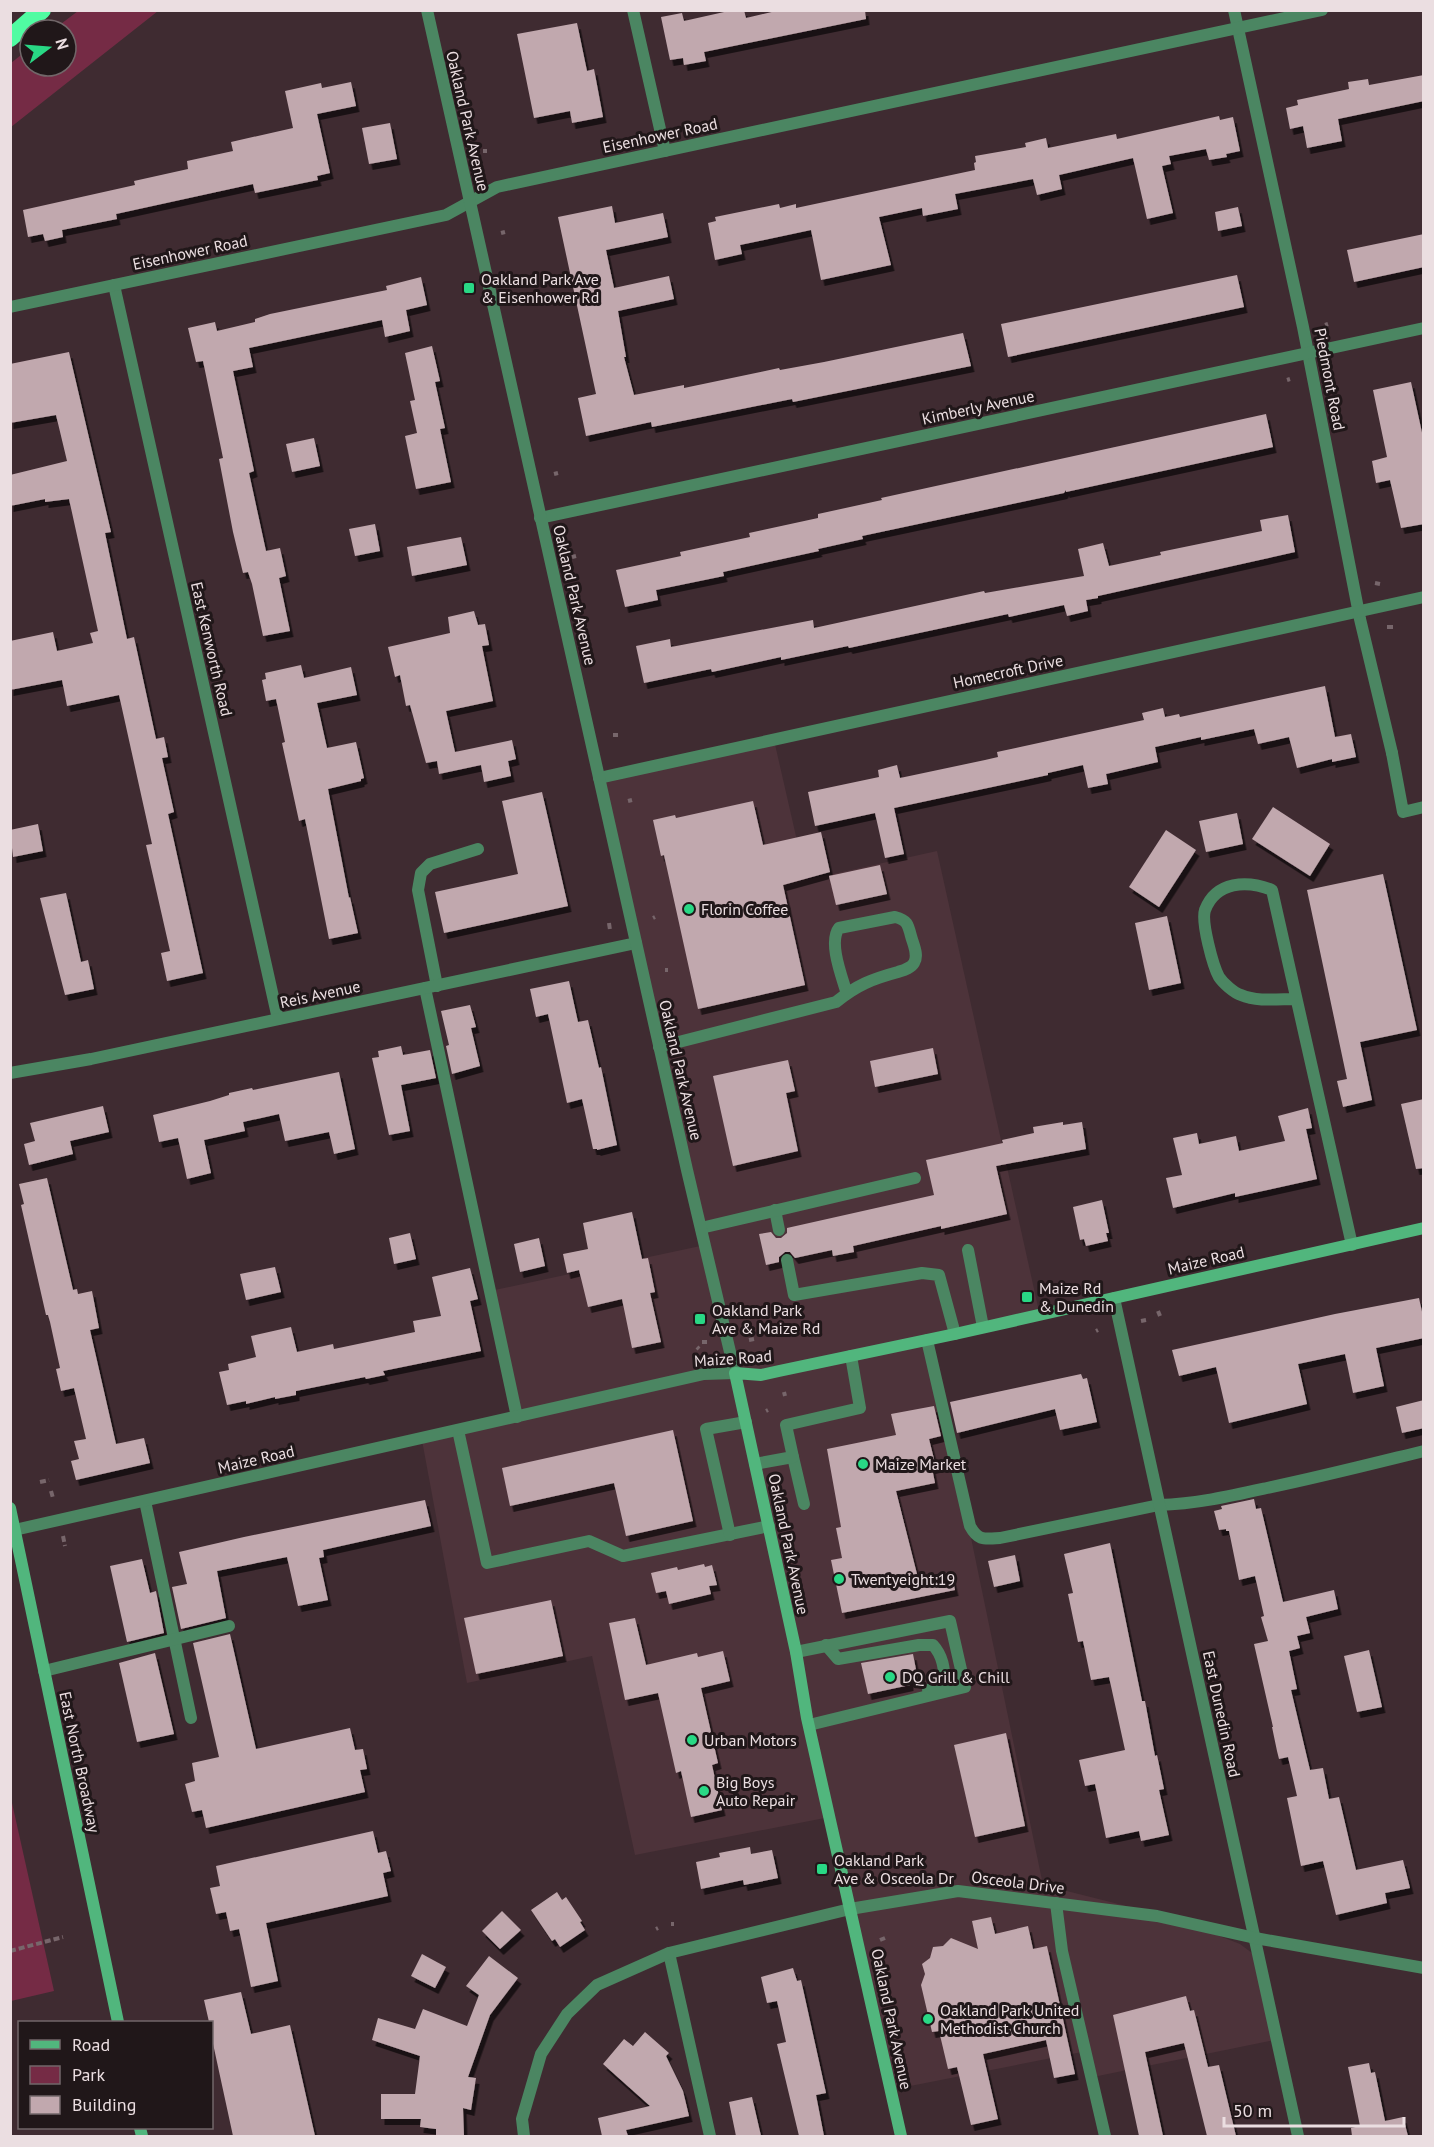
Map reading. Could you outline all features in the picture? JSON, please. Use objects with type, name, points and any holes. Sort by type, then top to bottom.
[{"type":"highway","points":[[10,38],[42,10]]},
{"type":"street","name":"Oakland Park Avenue","points":[[427,10],[659,1047],[746,1422],[796,1652],[808,1725],[901,2136]]},
{"type":"street","points":[[633,10],[665,151]]},
{"type":"street","name":"Piedmont Road","points":[[1234,10],[1359,611],[1404,812],[1424,807]]},
{"type":"street","name":"Eisenhower Road","points":[[10,307],[446,215],[497,188],[1322,10]]},
{"type":"street","name":"East Kenworth Road","points":[[114,285],[278,1020]]},
{"type":"street","name":"Kimberly Avenue","points":[[540,518],[1424,328]]},
{"type":"street","name":"Homecroft Drive","points":[[599,777],[1424,597]]},
{"type":"street","points":[[478,849],[430,864],[421,873],[418,890],[431,987],[517,1417]]},
{"type":"street","points":[[1296,999],[1268,999],[1240,995],[1220,979],[1209,950],[1204,912],[1215,893],[1233,884],[1258,884],[1272,890],[1352,1245]]},
{"type":"street","points":[[659,1047],[836,1002],[866,981],[912,966],[916,957],[908,923],[895,917],[839,928],[835,934],[834,944],[846,994]]},
{"type":"street","name":"Reis Avenue","points":[[10,1073],[91,1059],[636,943]]},
{"type":"street","points":[[701,1228],[915,1178]]},
{"type":"street","points":[[775,1210],[779,1230]]},
{"type":"street","name":"Maize Road","points":[[13,1531],[704,1374],[761,1375],[955,1334],[1424,1228]]},
{"type":"street","points":[[968,1250],[983,1327]]},
{"type":"street","points":[[786,1260],[794,1294],[922,1273],[939,1275],[955,1334]]},
{"type":"street","name":"East Dunedin Road","points":[[1114,1298],[1298,2136]]},
{"type":"street","points":[[927,1340],[970,1526],[975,1536],[983,1539],[1000,1538],[1159,1505],[1185,1504],[1218,1498],[1424,1451]]},
{"type":"street","points":[[804,1504],[786,1425],[860,1408],[850,1356]]},
{"type":"street","points":[[730,1535],[706,1429],[746,1422]]},
{"type":"street","points":[[458,1430],[487,1563],[589,1541],[623,1557],[769,1526]]},
{"type":"street","points":[[755,1464],[793,1457]]},
{"type":"street","points":[[145,1501],[191,1718]]},
{"type":"street","name":"East North Broadway","points":[[10,1508],[118,2021]]},
{"type":"street","points":[[796,1652],[950,1621],[965,1687],[808,1725]]},
{"type":"street","points":[[44,1671],[229,1626]]},
{"type":"street","points":[[826,1645],[838,1659],[919,1645],[933,1645],[939,1652],[944,1666],[945,1682],[940,1687],[882,1703],[877,1709]]},
{"type":"street","name":"Osceola Drive","points":[[524,2136],[522,2119],[541,2054],[567,2014],[597,1985],[669,1953],[850,1910],[958,1891],[1157,1917],[1255,1938],[1424,1968]]},
{"type":"street","points":[[1056,1904],[1062,1951],[1105,2136]]},
{"type":"street","points":[[669,1953],[710,2136]]},
{"type":"path","points":[[1387,627],[1394,627]]},
{"type":"path","points":[[609,923],[610,930]]},
{"type":"path","points":[[40,1482],[48,1480]]},
{"type":"path","points":[[51,1491],[52,1498]]},
{"type":"path","points":[[62,1536],[65,1546]]},
{"type":"path","points":[[10,1951],[63,1937]]},
{"type":"path","points":[[880,1940],[885,1938]]},
{"type":"shaded area","points":[[774,740],[806,880],[937,851],[1040,1316],[930,1340],[1043,1885],[1170,1917],[1240,1944],[1260,1959],[1279,2039],[1093,2077],[1087,2051],[890,2090],[835,1816],[635,1855],[592,1656],[467,1683],[421,1435],[514,1416],[490,1291],[705,1245],[603,777]]},
{"type":"green space","points":[[78,11],[158,11],[78,74],[78,18],[69,18]]},
{"type":"green space","points":[[18,57],[18,78],[73,78],[11,127],[11,63]]},
{"type":"green space","points":[[10,1794],[54,1991],[11,2001],[10,2001]]},
{"type":"building","points":[[733,10],[744,10],[746,18],[780,10],[865,10],[866,19],[704,52],[706,61],[684,65],[683,58],[670,60],[661,17],[682,13],[684,21]]},
{"type":"building","points":[[577,23],[587,71],[594,69],[603,117],[572,123],[570,111],[534,118],[517,34]]},
{"type":"building","points":[[1424,75],[1424,101],[1338,119],[1342,141],[1307,148],[1303,126],[1290,129],[1286,108],[1298,105],[1297,100],[1349,89],[1348,82],[1368,79],[1369,85]]},
{"type":"building","points":[[351,82],[356,106],[317,114],[330,173],[317,176],[318,180],[255,193],[253,184],[116,214],[117,219],[62,230],[63,237],[45,241],[43,234],[28,237],[23,210],[135,185],[134,181],[188,169],[187,161],[233,151],[231,142],[293,128],[285,91],[321,83],[322,88]]},
{"type":"building","points":[[1219,116],[1220,120],[1233,117],[1240,151],[1226,154],[1227,157],[1209,160],[1206,149],[1169,156],[1171,164],[1162,166],[1173,213],[1147,219],[1133,158],[1059,175],[1062,189],[1037,195],[1033,179],[955,194],[958,209],[923,216],[922,208],[879,217],[891,265],[821,280],[811,230],[740,245],[742,254],[715,260],[708,223],[716,221],[715,217],[779,204],[780,208],[796,204],[796,208],[975,170],[975,156],[1026,147],[1025,143],[1046,138],[1048,148],[1116,134],[1117,139]]},
{"type":"building","points":[[390,123],[397,159],[369,164],[362,128]]},
{"type":"building","points":[[612,206],[615,223],[663,213],[668,237],[606,250],[614,288],[669,276],[674,299],[618,311],[626,357],[624,357],[634,395],[824,362],[963,333],[971,366],[793,402],[792,399],[652,427],[651,422],[586,436],[578,398],[596,394],[558,217]]},
{"type":"building","points":[[1238,207],[1242,226],[1218,231],[1215,212]]},
{"type":"building","points":[[1424,234],[1424,267],[1354,282],[1347,250]]},
{"type":"building","points":[[1237,275],[1244,307],[1008,357],[1001,324]]},
{"type":"building","points":[[421,277],[427,305],[406,310],[410,331],[385,337],[382,320],[249,348],[253,367],[233,371],[254,471],[249,473],[266,551],[280,548],[286,576],[279,578],[290,631],[263,636],[252,584],[248,572],[243,573],[233,532],[219,459],[223,458],[203,361],[196,362],[188,328],[215,322],[217,331],[255,322],[255,319],[270,314],[387,290],[386,286]]},
{"type":"building","points":[[432,346],[440,381],[435,382],[445,428],[440,429],[451,482],[416,489],[405,436],[417,433],[410,401],[415,400],[405,353]]},
{"type":"building","points":[[69,352],[111,532],[105,533],[127,639],[134,637],[156,739],[164,737],[168,757],[162,758],[174,812],[168,814],[203,973],[167,981],[161,953],[170,951],[146,845],[152,844],[119,695],[67,706],[62,680],[10,690],[10,641],[53,632],[57,651],[93,643],[90,633],[98,631],[69,499],[45,502],[45,499],[10,506],[10,475],[67,461],[56,415],[10,423],[10,364]]},
{"type":"building","points":[[1411,382],[1424,442],[1424,524],[1401,528],[1390,480],[1376,483],[1372,461],[1387,457],[1373,390]]},
{"type":"building","points":[[1266,414],[1273,447],[862,536],[863,539],[818,549],[819,551],[723,572],[724,576],[656,590],[658,600],[625,607],[616,570],[681,556],[680,552],[750,537],[749,533],[818,518],[818,514],[882,500],[881,498]]},
{"type":"building","points":[[314,438],[320,466],[292,472],[286,444]]},
{"type":"building","points":[[1288,515],[1295,552],[1098,596],[1098,598],[1086,600],[1088,611],[1067,616],[1064,605],[1009,617],[1008,614],[849,648],[848,646],[781,660],[781,657],[712,672],[711,669],[644,683],[636,646],[670,639],[671,647],[813,620],[814,628],[984,591],[985,593],[1084,576],[1078,549],[1103,543],[1109,566],[1161,555],[1160,552],[1262,531],[1260,520]]},
{"type":"building","points":[[375,524],[380,551],[355,556],[349,529]]},
{"type":"building","points":[[461,537],[467,565],[412,576],[407,547]]},
{"type":"building","points":[[474,611],[478,625],[485,624],[489,645],[482,646],[493,701],[446,711],[455,752],[512,740],[516,759],[508,761],[511,776],[484,782],[481,765],[439,774],[437,761],[426,763],[410,705],[406,706],[400,675],[395,677],[388,647],[450,633],[448,617]]},
{"type":"building","points":[[301,665],[304,678],[351,667],[357,695],[317,703],[327,748],[356,742],[364,778],[361,781],[328,789],[358,933],[329,939],[305,819],[299,821],[282,743],[285,742],[276,699],[266,701],[262,680],[266,679],[265,673]]},
{"type":"building","points":[[1325,686],[1335,737],[1351,734],[1356,757],[1332,762],[1332,759],[1297,768],[1289,737],[1258,744],[1254,729],[1155,747],[1158,762],[1106,774],[1108,784],[1088,788],[1083,765],[1048,773],[1048,775],[894,808],[904,854],[885,858],[875,813],[815,826],[808,792],[879,777],[878,770],[897,765],[900,778],[998,757],[997,752],[1144,720],[1142,713],[1163,708],[1165,717],[1179,714],[1180,717]]},
{"type":"building","points":[[542,792],[568,906],[444,933],[435,892],[518,874],[502,801]]},
{"type":"building","points":[[753,801],[763,845],[821,832],[830,872],[783,885],[805,985],[698,1009],[664,855],[661,856],[653,820],[675,815],[676,818]]},
{"type":"building","points":[[1273,807],[1330,844],[1310,876],[1252,839]]},
{"type":"building","points":[[1237,813],[1243,844],[1206,852],[1199,821]]},
{"type":"building","points":[[38,824],[43,851],[13,857],[10,830]]},
{"type":"building","points":[[1166,830],[1196,850],[1159,907],[1129,887]]},
{"type":"building","points":[[880,865],[887,894],[836,905],[829,876]]},
{"type":"building","points":[[1383,874],[1417,1030],[1360,1042],[1372,1100],[1343,1107],[1337,1081],[1347,1079],[1307,890]]},
{"type":"building","points":[[66,893],[81,962],[88,960],[94,989],[65,995],[40,898]]},
{"type":"building","points":[[1167,916],[1181,983],[1149,990],[1135,923]]},
{"type":"building","points":[[569,981],[578,1022],[588,1020],[599,1068],[601,1067],[617,1145],[597,1150],[593,1149],[582,1099],[567,1103],[548,1014],[536,1017],[530,989]]},
{"type":"building","points":[[470,1005],[476,1027],[471,1028],[480,1066],[452,1074],[446,1046],[449,1045],[441,1011]]},
{"type":"building","points":[[401,1046],[403,1055],[430,1050],[436,1078],[401,1085],[410,1131],[389,1135],[372,1058],[379,1057],[378,1051]]},
{"type":"building","points":[[933,1048],[938,1074],[875,1087],[870,1061]]},
{"type":"building","points":[[788,1060],[795,1091],[786,1093],[798,1151],[733,1166],[713,1076]]},
{"type":"building","points":[[339,1072],[355,1149],[334,1154],[329,1132],[285,1141],[279,1114],[243,1122],[245,1131],[204,1140],[211,1173],[187,1179],[178,1138],[159,1142],[153,1115],[210,1101],[229,1095],[229,1093]]},
{"type":"building","points":[[1424,1099],[1424,1168],[1416,1169],[1401,1104]]},
{"type":"building","points":[[103,1106],[109,1132],[70,1141],[73,1154],[29,1165],[24,1144],[35,1141],[30,1123]]},
{"type":"building","points":[[1308,1108],[1312,1128],[1306,1129],[1317,1179],[1235,1197],[1235,1193],[1173,1208],[1166,1178],[1182,1175],[1173,1138],[1197,1133],[1199,1144],[1236,1136],[1239,1151],[1285,1141],[1278,1116]]},
{"type":"building","points":[[1063,1122],[1063,1125],[1082,1122],[1086,1149],[996,1166],[1007,1214],[853,1246],[854,1252],[833,1256],[832,1250],[795,1258],[790,1252],[785,1252],[779,1257],[779,1262],[766,1265],[759,1234],[771,1232],[776,1238],[781,1238],[787,1233],[787,1228],[934,1195],[926,1160],[1003,1143],[1002,1140],[1034,1133],[1033,1127]]},
{"type":"building","points":[[47,1178],[73,1290],[77,1289],[78,1294],[92,1291],[99,1328],[90,1330],[116,1444],[144,1438],[150,1463],[76,1480],[71,1461],[79,1459],[74,1441],[86,1439],[74,1388],[61,1391],[56,1369],[60,1368],[21,1205],[24,1204],[19,1184]]},
{"type":"building","points":[[1102,1200],[1109,1233],[1106,1233],[1108,1241],[1086,1246],[1084,1239],[1080,1240],[1073,1207]]},
{"type":"building","points":[[632,1212],[642,1259],[648,1258],[655,1292],[650,1293],[661,1342],[632,1348],[622,1299],[588,1307],[579,1270],[567,1273],[563,1254],[588,1249],[583,1223]]},
{"type":"building","points":[[410,1233],[416,1259],[394,1264],[389,1238]]},
{"type":"building","points":[[539,1238],[545,1266],[520,1272],[514,1244]]},
{"type":"building","points":[[275,1267],[281,1292],[246,1300],[240,1274]]},
{"type":"building","points":[[470,1268],[478,1299],[470,1301],[481,1351],[383,1371],[385,1375],[296,1391],[296,1395],[227,1405],[219,1372],[229,1370],[228,1364],[256,1357],[251,1336],[291,1327],[297,1352],[333,1344],[334,1349],[415,1332],[413,1321],[441,1316],[432,1277]]},
{"type":"building","points":[[1419,1298],[1424,1321],[1424,1338],[1376,1348],[1384,1386],[1353,1393],[1345,1354],[1298,1364],[1307,1404],[1229,1423],[1216,1367],[1179,1376],[1172,1350],[1335,1314]]},
{"type":"building","points":[[1081,1374],[1083,1379],[1087,1378],[1097,1422],[1060,1430],[1055,1409],[957,1433],[950,1402]]},
{"type":"building","points":[[1424,1400],[1424,1428],[1402,1433],[1396,1407]]},
{"type":"building","points":[[934,1406],[941,1436],[929,1439],[936,1467],[932,1468],[935,1483],[896,1491],[918,1578],[951,1572],[955,1590],[842,1613],[831,1560],[842,1558],[836,1528],[841,1527],[827,1449],[896,1435],[891,1414]]},
{"type":"building","points":[[673,1430],[693,1521],[626,1536],[614,1483],[510,1506],[502,1468]]},
{"type":"building","points":[[1254,1499],[1256,1509],[1261,1508],[1283,1602],[1334,1590],[1338,1609],[1306,1617],[1310,1633],[1297,1636],[1300,1648],[1289,1651],[1297,1689],[1291,1690],[1310,1770],[1323,1768],[1329,1799],[1339,1797],[1356,1870],[1403,1860],[1410,1888],[1385,1893],[1387,1903],[1336,1915],[1323,1861],[1301,1866],[1287,1798],[1297,1796],[1288,1757],[1279,1759],[1254,1644],[1268,1641],[1261,1617],[1264,1616],[1255,1576],[1239,1580],[1229,1531],[1219,1530],[1214,1511],[1222,1509],[1221,1506]]},
{"type":"building","points":[[425,1500],[431,1526],[323,1550],[324,1557],[319,1558],[328,1600],[298,1606],[287,1557],[217,1571],[226,1618],[181,1629],[172,1587],[187,1584],[179,1552]]},
{"type":"building","points":[[1110,1543],[1142,1701],[1145,1701],[1155,1756],[1157,1755],[1164,1789],[1159,1790],[1169,1835],[1141,1841],[1139,1831],[1106,1838],[1095,1784],[1085,1786],[1079,1760],[1125,1750],[1109,1677],[1091,1680],[1083,1641],[1078,1642],[1068,1594],[1073,1593],[1064,1554]]},
{"type":"building","points":[[1015,1555],[1020,1581],[994,1587],[988,1561]]},
{"type":"building","points":[[142,1559],[150,1593],[156,1591],[164,1633],[127,1642],[110,1566]]},
{"type":"building","points":[[704,1564],[705,1567],[712,1565],[717,1585],[709,1586],[711,1594],[669,1604],[666,1591],[656,1593],[651,1573]]},
{"type":"building","points":[[551,1600],[563,1656],[476,1674],[464,1618]]},
{"type":"building","points":[[635,1618],[646,1665],[697,1653],[698,1657],[723,1651],[730,1681],[701,1688],[718,1763],[712,1765],[722,1810],[691,1817],[681,1771],[676,1773],[658,1693],[625,1700],[609,1623]]},
{"type":"building","points":[[230,1634],[256,1749],[350,1728],[355,1750],[363,1749],[367,1769],[360,1770],[365,1792],[206,1828],[202,1810],[192,1812],[185,1784],[195,1781],[192,1763],[219,1757],[193,1643]]},
{"type":"building","points":[[1369,1650],[1382,1707],[1357,1712],[1344,1656]]},
{"type":"building","points":[[155,1653],[174,1734],[137,1742],[119,1663]]},
{"type":"building","name":"DQ Grill & Chill","points":[[913,1654],[918,1680],[910,1681],[910,1685],[868,1694],[861,1663]]},
{"type":"building","points":[[1006,1733],[1025,1826],[975,1837],[954,1745]]},
{"type":"building","points":[[373,1831],[378,1853],[386,1851],[391,1871],[383,1873],[388,1896],[266,1923],[278,1981],[251,1987],[239,1929],[230,1931],[226,1912],[216,1914],[210,1888],[220,1886],[216,1866]]},
{"type":"building","points":[[750,1847],[751,1854],[772,1850],[778,1878],[744,1885],[743,1880],[701,1889],[696,1862],[720,1857],[719,1853]]},
{"type":"building","points":[[557,1892],[562,1900],[566,1897],[582,1921],[580,1922],[585,1930],[560,1947],[555,1939],[552,1941],[531,1910]]},
{"type":"building","points":[[502,1911],[521,1930],[500,1949],[482,1931]]},
{"type":"building","points":[[991,1917],[995,1934],[1028,1926],[1033,1949],[1047,1946],[1075,2074],[1054,2078],[1046,2040],[983,2054],[998,2119],[971,2125],[957,2067],[948,2069],[939,2031],[932,2032],[921,1985],[925,1974],[922,1964],[930,1958],[933,1947],[943,1946],[951,1938],[978,1949],[972,1921]]},
{"type":"building","points":[[422,1954],[446,1967],[435,1988],[411,1976]]},
{"type":"building","points":[[489,1956],[518,1978],[490,2015],[468,2077],[476,2078],[471,2110],[463,2108],[464,2136],[436,2136],[436,2129],[420,2127],[421,2119],[381,2119],[381,2094],[415,2094],[420,2056],[372,2040],[378,2018],[415,2029],[423,2009],[467,2026],[479,1995],[466,1986]]},
{"type":"building","points":[[793,1968],[797,1981],[801,1980],[826,2093],[816,2095],[824,2136],[799,2136],[777,2044],[786,2042],[777,2001],[767,2003],[761,1977]]},
{"type":"building","points":[[241,1992],[251,2034],[290,2025],[315,2136],[233,2136],[213,2044],[213,2021],[209,2021],[204,2000]]},
{"type":"building","points":[[1186,1996],[1190,2011],[1194,2010],[1208,2067],[1219,2065],[1236,2136],[1207,2136],[1184,2043],[1145,2052],[1163,2136],[1139,2136],[1113,2015]]},
{"type":"building","points":[[645,2032],[669,2053],[666,2056],[683,2091],[689,2116],[626,2130],[628,2136],[602,2136],[598,2118],[650,2106],[603,2064],[624,2039],[633,2046]]},
{"type":"building","points":[[1369,2063],[1371,2073],[1375,2072],[1385,2121],[1403,2117],[1408,2136],[1352,2136],[1351,2128],[1360,2126],[1348,2067]]},
{"type":"building","points":[[752,2097],[761,2136],[736,2136],[729,2102]]},
{"type":"place","name":"Oakland Park Ave & Eisenhower Rd","points":[[469,288]]},
{"type":"place","name":"Florin Coffee","points":[[689,909]]},
{"type":"place","name":"Maize Rd & Dunedin","points":[[1027,1297]]},
{"type":"place","name":"Oakland Park Ave & Maize Rd","points":[[700,1319]]},
{"type":"place","name":"Maize Market","points":[[863,1464]]},
{"type":"place","name":"Twentyeight:19","points":[[839,1579]]},
{"type":"place","name":"DQ Grill & Chill","points":[[890,1677]]},
{"type":"place","name":"Urban Motors","points":[[692,1740]]},
{"type":"place","name":"Big Boys Auto Repair","points":[[704,1791]]},
{"type":"place","name":"Oakland Park Ave & Osceola Dr","points":[[822,1869]]},
{"type":"place","name":"Oakland Park United Methodist Church","points":[[928,2019]]}]
